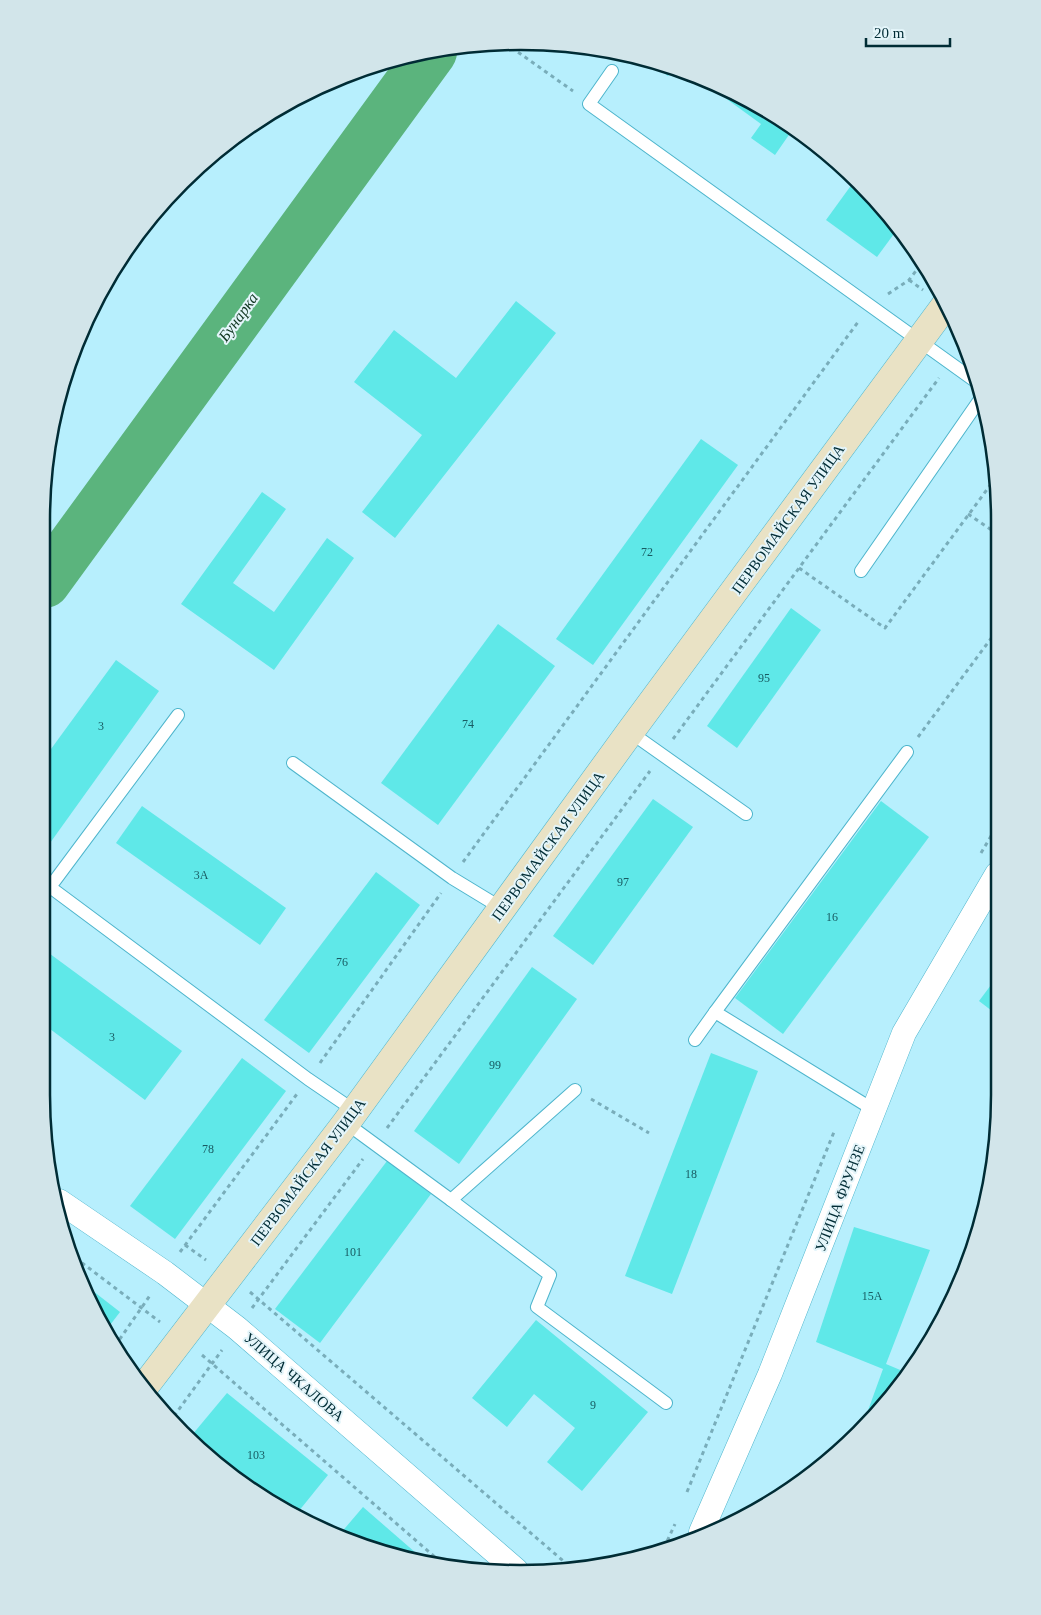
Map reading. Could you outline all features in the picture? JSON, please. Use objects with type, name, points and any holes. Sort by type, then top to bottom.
[{"type":"main road","name":"ПЕРВОМАЙСКАЯ УЛИЦА","points":[[148,1382],[350,1118],[630,732],[941,311]]},
{"type":"street","name":"УЛИЦА ФРУНЗЕ","points":[[703,1528],[770,1374],[904,1033],[991,884]]},
{"type":"street","name":"УЛИЦА ЧКАЛОВА","points":[[63,1204],[165,1273],[237,1328],[510,1565]]},
{"type":"lane","points":[[612,70],[589,104],[968,375]]},
{"type":"lane","points":[[861,571],[976,405]]},
{"type":"lane","points":[[178,715],[50,887],[308,1079],[375,1144],[550,1275],[537,1307],[666,1403]]},
{"type":"lane","points":[[630,732],[746,814]]},
{"type":"lane","points":[[695,1040],[907,752]]},
{"type":"lane","points":[[293,763],[452,878],[503,909]]},
{"type":"lane","points":[[715,1012],[874,1110]]},
{"type":"lane","points":[[451,1200],[575,1090]]},
{"type":"path","points":[[515,50],[589,104]]},
{"type":"path","points":[[119,1340],[185,1245],[308,1079],[452,878],[870,306],[909,280],[918,268]]},
{"type":"path","points":[[176,1414],[950,362]]},
{"type":"path","points":[[799,568],[885,628],[990,486]]},
{"type":"path","points":[[968,514],[991,530]]},
{"type":"path","points":[[907,752],[991,638]]},
{"type":"path","points":[[575,1090],[649,1133]]},
{"type":"path","points":[[185,1245],[259,1298],[565,1563]]},
{"type":"path","points":[[81,1262],[142,1308]]},
{"type":"path","points":[[212,1363],[435,1557]]},
{"type":"building","points":[[722,96],[756,113],[789,134],[775,155],[751,138],[761,124]]},
{"type":"building","points":[[851,186],[894,234],[877,257],[826,220]]},
{"type":"building","points":[[516,301],[556,333],[395,538],[362,512],[422,435],[354,382],[394,330],[456,378]]},
{"type":"building","points":[[701,439],[738,465],[593,665],[556,639]]},
{"type":"building","points":[[262,492],[286,509],[233,583],[274,612],[327,538],[354,558],[274,670],[181,604]]},
{"type":"building","points":[[791,608],[821,630],[737,748],[707,726]]},
{"type":"building","points":[[498,624],[555,666],[438,825],[381,783]]},
{"type":"building","points":[[116,660],[159,691],[50,843],[50,750]]},
{"type":"building","points":[[653,799],[693,827],[593,965],[553,936]]},
{"type":"building","points":[[881,801],[929,837],[783,1034],[735,998]]},
{"type":"building","points":[[142,806],[286,908],[260,945],[116,843]]},
{"type":"building","points":[[376,872],[420,905],[309,1053],[264,1020]]},
{"type":"building","points":[[50,954],[182,1051],[145,1100],[50,1029]]},
{"type":"building","points":[[532,967],[577,999],[459,1164],[414,1131]]},
{"type":"building","points":[[991,985],[991,1010],[979,1001]]},
{"type":"building","points":[[711,1053],[758,1071],[672,1294],[625,1276]]},
{"type":"building","points":[[242,1058],[286,1091],[175,1239],[130,1206]]},
{"type":"building","points":[[387,1161],[431,1194],[320,1343],[275,1309]]},
{"type":"building","points":[[854,1227],[930,1250],[886,1364],[902,1371],[868,1412],[883,1369],[816,1342]]},
{"type":"building","points":[[94,1292],[120,1312],[110,1325]]},
{"type":"building","points":[[536,1320],[648,1412],[582,1491],[547,1462],[575,1428],[534,1394],[507,1427],[472,1398]]},
{"type":"building","points":[[227,1393],[328,1475],[300,1510],[259,1486],[234,1468],[194,1433]]},
{"type":"building","points":[[363,1507],[416,1553],[369,1540],[343,1530]]},
{"type":"waterway","name":"Бунарка","points":[[50,576],[426,60]]}]
